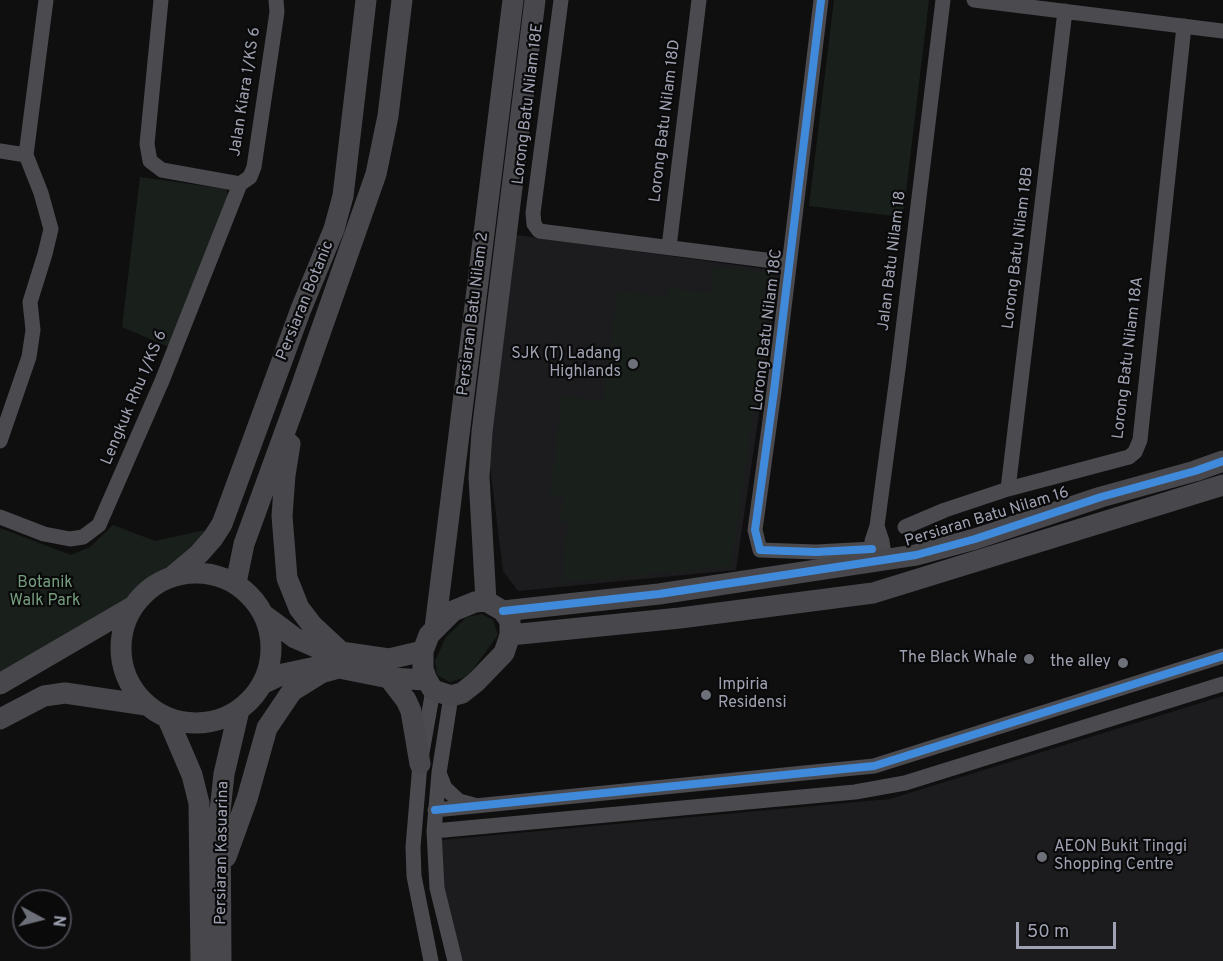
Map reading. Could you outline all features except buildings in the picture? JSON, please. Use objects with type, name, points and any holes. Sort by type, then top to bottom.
[{"type":"street","points":[[0,441],[29,357],[33,330],[30,302],[51,229],[41,193],[26,155],[46,0]]},
{"type":"street","points":[[161,0],[147,144],[150,161],[162,170],[240,184]]},
{"type":"street","name":"Jalan Kiara 1/KS 6","points":[[240,184],[250,177],[254,166],[277,12],[276,0]]},
{"type":"street","name":"Persiaran Botanic","points":[[174,575],[199,554],[222,524],[297,320],[334,229],[343,196],[366,0]]},
{"type":"street","name":"Persiaran Botanic","points":[[236,584],[243,544],[376,174],[388,116],[402,0]]},
{"type":"street","name":"Persiaran Batu Nilam 2","points":[[435,628],[513,0]]},
{"type":"street","name":"Persiaran Batu Nilam 2","points":[[494,606],[479,477],[483,422],[535,0]]},
{"type":"street","name":"Lorong Batu Nilam 18E","points":[[561,0],[533,213],[534,224],[539,231],[669,247]]},
{"type":"street","name":"Lorong Batu Nilam 18D","points":[[669,247],[699,0]]},
{"type":"street","name":"Lorong Batu Nilam 18C","points":[[821,0],[755,530],[760,550],[816,552],[877,558]]},
{"type":"street","name":"Jalan Batu Nilam 18","points":[[877,558],[882,541],[877,526],[943,0]]},
{"type":"street","points":[[974,0],[1223,31]]},
{"type":"street","name":"Lorong Batu Nilam 18B","points":[[1008,489],[1065,11]]},
{"type":"street","name":"Lorong Batu Nilam 18A","points":[[905,527],[945,510],[1008,489],[1129,457],[1135,452],[1142,421],[1184,26]]},
{"type":"street","points":[[0,151],[26,155]]},
{"type":"street","name":"Lengkuk Rhu 1/KS 6","points":[[0,517],[44,534],[70,538],[83,537],[99,525],[162,381],[240,184]]},
{"type":"street","points":[[669,247],[789,263]]},
{"type":"street","points":[[480,267],[502,270]]},
{"type":"street","points":[[299,393],[285,475],[283,506],[287,578],[299,608],[340,660]]},
{"type":"street","name":"Persiaran Batu Nilam 16","points":[[494,606],[659,594],[877,558],[916,555],[975,539],[1101,497],[1223,461]]},
{"type":"street","points":[[510,635],[702,616],[873,593],[917,582],[1223,485]]},
{"type":"street","points":[[196,572],[217,574],[236,584],[257,603],[270,632],[269,667],[262,684],[239,710],[217,721],[192,724],[168,719],[146,705],[132,689],[123,669],[120,648],[123,626],[132,607],[150,587],[174,575],[196,572]]},
{"type":"street","points":[[264,615],[304,643],[340,660],[389,678],[437,688],[462,693],[504,653],[510,635],[510,621],[494,606],[475,602],[453,611],[435,628],[423,651],[423,669],[437,688],[439,773],[434,831],[437,888],[455,961]]},
{"type":"street","points":[[0,684],[132,607]]},
{"type":"street","points":[[262,684],[283,674],[316,668],[340,660],[389,659],[423,651]]},
{"type":"street","points":[[435,810],[874,766],[1223,656]]},
{"type":"street","points":[[222,868],[247,799],[267,728],[292,691],[340,660]]},
{"type":"street","points":[[389,678],[406,700],[411,711],[420,764]]},
{"type":"street","points":[[434,831],[855,792],[905,783],[1223,684]]},
{"type":"street","points":[[430,961],[414,876],[412,847],[420,764],[437,688]]},
{"type":"street","points":[[0,719],[44,696],[65,693],[146,705]]},
{"type":"street","name":"Persiaran Kasuarina","points":[[221,961],[220,811],[224,774],[239,710]]},
{"type":"street","name":"Persiaran Kasuarina","points":[[168,719],[192,775],[199,803],[201,961]]},
{"type":"street","points":[[853,769],[855,792]]},
{"type":"street","points":[[439,773],[445,788],[459,801],[479,806]]},
{"type":"street","points":[[620,792],[622,814]]},
{"type":"shaded area","name":"SJK (T) Ladang Highlands","points":[[516,235],[780,271],[736,570],[518,591],[503,571],[489,458]]},
{"type":"shaded area","name":"AEON Bukit Tinggi Shopping Centre","points":[[1223,696],[1223,961],[459,961],[444,898],[441,840],[890,799]]},
{"type":"green space","points":[[834,0],[929,0],[903,217],[809,206]]},
{"type":"green space","points":[[140,177],[226,189],[230,200],[169,347],[122,327]]},
{"type":"green space","points":[[714,266],[773,274],[731,566],[561,583],[568,522],[560,521],[563,497],[550,495],[562,396],[603,401],[618,291],[667,297],[668,288],[711,293]]},
{"type":"green space","name":"Botanik Walk Park","points":[[113,525],[155,541],[210,529],[173,572],[0,673],[0,528],[71,555],[90,547]]},
{"type":"green space","points":[[482,614],[493,620],[498,635],[468,676],[450,682],[437,675],[435,661],[446,637],[467,617]]},
{"type":"cycle path","points":[[821,0],[755,530],[760,550],[816,552],[872,549]]},
{"type":"cycle path","points":[[503,611],[659,594],[916,555],[975,539],[1101,497],[1223,461]]},
{"type":"cycle path","points":[[435,810],[874,766],[1223,656]]},
{"type":"place","name":"SJK (T) Ladang Highlands","points":[[633,364]]},
{"type":"place","name":"The Black Whale","points":[[1029,659]]},
{"type":"place","name":"the alley","points":[[1123,663]]},
{"type":"place","name":"Impiria Residensi","points":[[706,695]]},
{"type":"place","name":"AEON Bukit Tinggi Shopping Centre","points":[[1042,857]]}]
